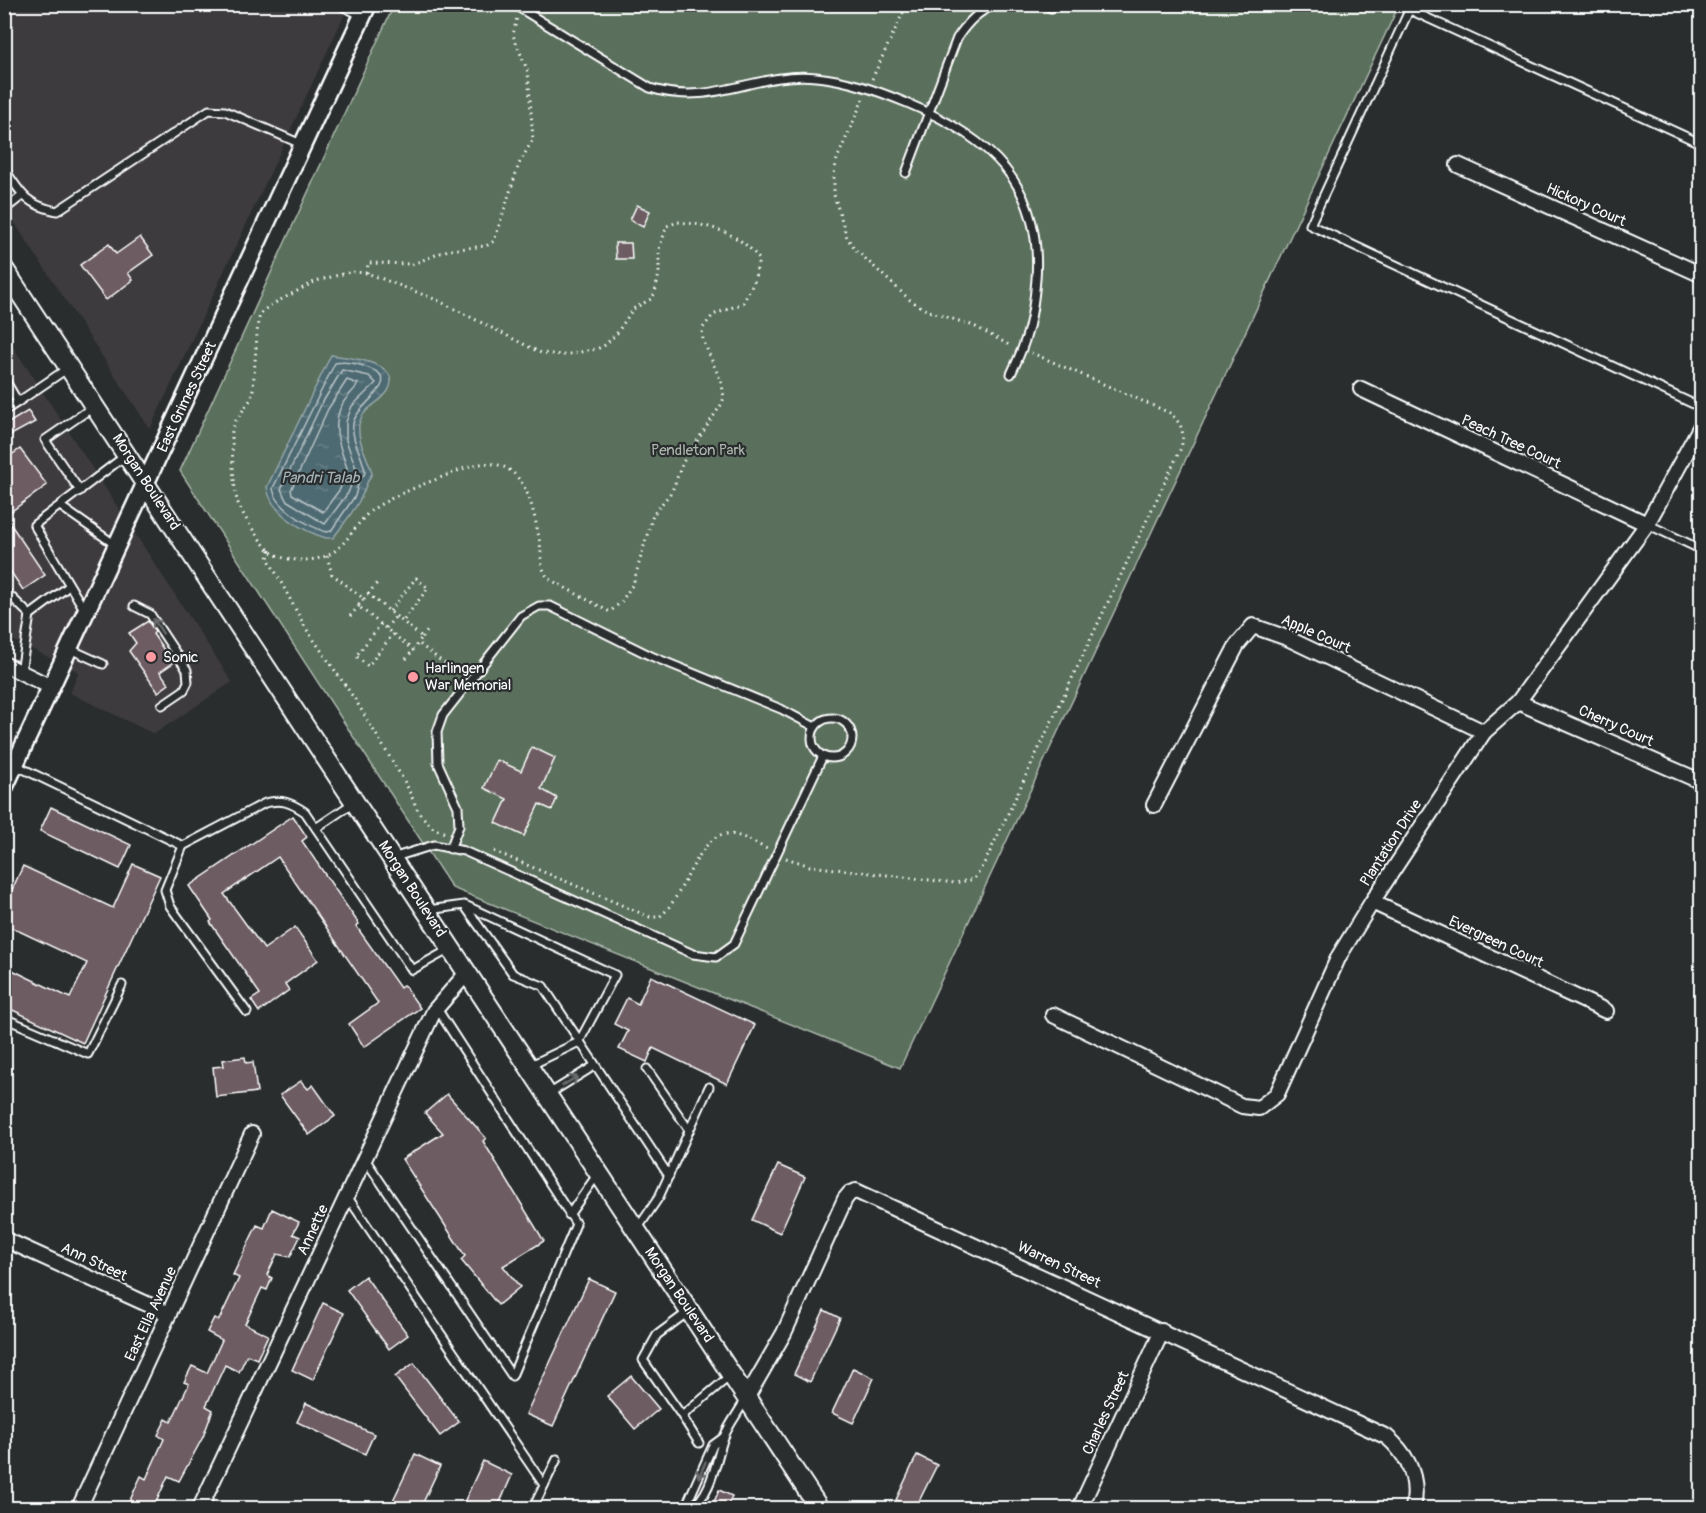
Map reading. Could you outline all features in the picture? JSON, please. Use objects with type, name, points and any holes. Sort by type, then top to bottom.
[{"type":"main road","name":"Morgan Boulevard","points":[[4,269],[11,294],[70,367],[96,405],[466,974],[690,1310],[819,1509]]},
{"type":"street","points":[[1697,4],[1701,6]]},
{"type":"street","name":"East Grimes Street","points":[[4,788],[365,10]]},
{"type":"street","name":"Hickory Court","points":[[1458,165],[1701,275]]},
{"type":"street","name":"Peach Tree Court","points":[[1361,389],[1647,524]]},
{"type":"street","name":"Plantation Drive","points":[[1053,1014],[1242,1106],[1259,1108],[1277,1094],[1339,956],[1372,902],[1484,732],[1518,702],[1647,524],[1701,424]]},
{"type":"street","name":"Apple Court","points":[[1154,805],[1237,645],[1253,626],[1287,638],[1484,732]]},
{"type":"street","points":[[4,664],[51,687]]},
{"type":"street","name":"Cherry Court","points":[[1518,702],[1701,782]]},
{"type":"street","name":"Evergreen Court","points":[[1372,902],[1606,1011]]},
{"type":"street","name":"Annette","points":[[200,1509],[436,1007],[466,974]]},
{"type":"street","name":"East Ella Avenue","points":[[79,1509],[252,1134]]},
{"type":"street","name":"Warren Street","points":[[747,1397],[784,1333],[845,1199],[850,1193],[856,1191],[1387,1437],[1399,1447],[1413,1472],[1415,1486],[1413,1509]]},
{"type":"street","name":"Ann Street","points":[[4,1239],[169,1314]]},
{"type":"street","name":"Charles Street","points":[[1080,1509],[1162,1331]]},
{"type":"lane","points":[[338,4],[365,10]]},
{"type":"lane","points":[[513,4],[650,88],[673,96],[704,95],[769,79],[814,76],[868,88],[930,112],[963,130],[990,151],[1012,176],[1027,204],[1036,232],[1037,268],[1034,309],[1023,350],[1011,374]]},
{"type":"lane","points":[[906,173],[957,38],[968,21],[997,4]]},
{"type":"lane","points":[[1701,144],[1411,7],[1310,225],[1701,408]]},
{"type":"lane","points":[[4,168],[22,196],[37,207],[57,211],[209,110],[225,111],[303,145]]},
{"type":"lane","points":[[4,210],[22,196]]},
{"type":"lane","points":[[4,411],[70,367]]},
{"type":"lane","points":[[4,378],[18,402]]},
{"type":"lane","points":[[80,491],[45,440],[96,405]]},
{"type":"lane","points":[[86,614],[34,525],[128,454]]},
{"type":"lane","points":[[60,506],[117,546]]},
{"type":"lane","points":[[1647,524],[1701,549]]},
{"type":"lane","points":[[21,672],[30,615],[69,586]]},
{"type":"lane","points":[[4,590],[30,615]]},
{"type":"lane","points":[[134,606],[150,614],[187,670],[188,682],[184,690],[162,705]]},
{"type":"lane","points":[[450,849],[459,826],[458,807],[438,763],[437,732],[443,715],[521,616],[539,606],[550,606],[651,656],[781,709],[814,727]]},
{"type":"lane","points":[[69,649],[103,664]]},
{"type":"lane","points":[[838,718],[851,732],[850,745],[842,755],[829,758],[823,756],[813,746],[814,727],[825,719],[838,718]]},
{"type":"lane","points":[[392,858],[434,845],[464,851],[693,954],[716,957],[734,944],[823,756]]},
{"type":"lane","points":[[15,765],[183,846]]},
{"type":"lane","points":[[247,1012],[170,906],[165,890],[183,846],[265,804],[278,800],[289,802],[305,812],[412,970],[450,949]]},
{"type":"lane","points":[[316,828],[355,802]]},
{"type":"lane","points":[[464,905],[513,974],[543,986],[669,1176]]},
{"type":"lane","points":[[426,911],[464,905],[615,975],[579,1042],[528,1066]]},
{"type":"lane","points":[[4,1018],[88,1054],[122,985]]},
{"type":"lane","points":[[364,1159],[512,1376],[576,1224],[436,1007]]},
{"type":"lane","points":[[547,1095],[594,1066]]},
{"type":"lane","points":[[647,1069],[689,1130]]},
{"type":"lane","points":[[637,1230],[659,1197],[709,1087]]},
{"type":"lane","points":[[569,1215],[598,1173]]},
{"type":"lane","points":[[347,1196],[544,1485]]},
{"type":"lane","points":[[690,1310],[657,1335],[643,1360],[699,1443]]},
{"type":"lane","points":[[681,1416],[732,1374]]},
{"type":"lane","points":[[724,1437],[713,1445],[689,1498],[690,1509],[699,1503],[722,1452],[724,1437],[747,1397]]},
{"type":"lane","points":[[533,1509],[557,1459]]},
{"type":"path","points":[[486,848],[650,916],[659,917],[673,904],[704,849],[723,834],[736,835],[776,854],[810,866],[955,883],[974,879],[986,860],[1181,448],[1184,435],[1179,422],[1170,413],[1023,350],[974,326],[926,310],[910,300],[857,251],[847,238],[834,195],[837,159],[907,4]]},
{"type":"path","points":[[367,273],[368,262],[414,264],[448,250],[486,246],[494,241],[519,164],[534,139],[528,72],[513,35],[520,9]]},
{"type":"path","points":[[672,223],[704,225],[728,232],[746,244],[759,260],[754,282],[743,303],[712,315],[702,329],[703,340],[722,384],[724,398],[683,462],[672,491],[652,515],[633,584],[621,602],[610,612],[569,590],[543,571],[534,517],[522,482],[513,471],[500,464],[483,462],[470,466],[376,507],[360,520],[338,548],[327,556],[315,559],[286,558],[274,555],[240,509],[232,442],[235,422],[251,399],[258,321],[261,313],[269,306],[316,280],[350,272],[367,273],[437,300],[541,353],[564,355],[605,345],[617,333],[633,309],[651,299],[658,284],[661,239],[667,226],[672,223]]},
{"type":"path","points":[[270,550],[268,558],[292,605],[356,701],[406,784],[419,813],[433,828],[455,836]]},
{"type":"path","points":[[327,556],[332,574],[364,599]]},
{"type":"path","points":[[390,611],[416,578],[428,588],[403,621]]},
{"type":"path","points":[[350,616],[377,583]]},
{"type":"path","points":[[368,594],[422,637]]},
{"type":"path","points":[[358,606],[413,650]]},
{"type":"path","points":[[386,628],[396,616]]},
{"type":"path","points":[[381,624],[356,656],[368,666],[393,634]]},
{"type":"path","points":[[406,659],[430,628]]},
{"type":"path","points":[[418,643],[449,667]]},
{"type":"shaded area","points":[[4,5],[349,5],[150,429],[5,208]]},
{"type":"shaded area","points":[[4,333],[232,682],[154,734],[70,693],[79,672],[5,636]]},
{"type":"green space","name":"Pendleton Park","points":[[394,5],[1399,5],[900,1068],[452,888],[180,471]]},
{"type":"water","name":"Pandri Talab","points":[[331,355],[372,363],[388,373],[391,381],[388,391],[367,410],[359,425],[361,444],[372,474],[350,515],[333,538],[326,538],[289,520],[274,505],[267,487]]},
{"type":"building","points":[[637,205],[650,211],[643,227],[630,220]]},
{"type":"building","points":[[140,237],[153,255],[128,273],[133,280],[106,300],[80,265],[109,244],[116,254]]},
{"type":"building","points":[[615,243],[631,243],[632,259],[616,259]]},
{"type":"building","points":[[28,411],[35,422],[11,435],[5,425]]},
{"type":"building","points":[[20,449],[47,485],[5,516],[45,575],[23,590],[4,562],[4,460]]},
{"type":"building","name":"Sonic","points":[[148,621],[155,632],[153,634],[173,663],[160,672],[169,684],[158,692],[129,651],[136,643],[129,633]]},
{"type":"building","points":[[532,747],[555,758],[541,789],[557,798],[552,810],[539,804],[524,836],[496,823],[507,799],[484,788],[497,760],[521,771]]},
{"type":"building","points":[[51,807],[131,845],[120,869],[40,831]]},
{"type":"building","points":[[293,816],[307,837],[302,841],[359,924],[356,926],[400,988],[404,985],[420,1008],[364,1047],[349,1024],[378,1003],[278,857],[224,894],[264,949],[295,927],[318,960],[285,984],[289,990],[259,1012],[251,1000],[260,994],[210,922],[212,920],[189,886]]},
{"type":"building","points":[[133,864],[160,876],[83,1043],[4,1006],[4,966],[70,998],[87,963],[4,924],[4,907],[23,866],[113,908]]},
{"type":"building","points":[[651,976],[755,1025],[727,1084],[653,1048],[647,1062],[619,1049],[628,1031],[614,1024],[627,998],[638,1004]]},
{"type":"building","points":[[245,1057],[246,1063],[253,1062],[257,1092],[216,1097],[213,1067],[224,1066],[223,1060]]},
{"type":"building","points":[[301,1081],[308,1089],[313,1085],[335,1116],[309,1135],[280,1095]]},
{"type":"building","points":[[447,1094],[486,1138],[483,1141],[544,1241],[503,1266],[520,1287],[498,1305],[461,1260],[465,1256],[402,1159],[443,1133],[425,1113]]},
{"type":"building","points":[[778,1165],[805,1177],[780,1233],[752,1220]]},
{"type":"building","points":[[272,1209],[299,1222],[293,1234],[300,1237],[290,1257],[277,1254],[267,1275],[272,1278],[267,1290],[262,1288],[245,1324],[268,1335],[257,1359],[247,1355],[239,1372],[225,1365],[206,1406],[213,1410],[203,1437],[179,1481],[168,1476],[153,1509],[126,1509],[141,1476],[146,1479],[164,1439],[158,1435],[166,1419],[171,1422],[189,1384],[184,1382],[192,1366],[207,1373],[222,1340],[207,1332],[214,1318],[219,1320],[239,1278],[233,1275],[257,1225],[264,1228]]},
{"type":"building","points":[[365,1276],[408,1335],[389,1349],[347,1290]]},
{"type":"building","points":[[589,1279],[615,1291],[553,1426],[526,1414]]},
{"type":"building","points":[[323,1303],[344,1313],[313,1380],[292,1370]]},
{"type":"building","points":[[824,1310],[840,1318],[810,1382],[794,1374]]},
{"type":"building","points":[[414,1363],[459,1422],[440,1436],[395,1377]]},
{"type":"building","points":[[853,1368],[874,1378],[853,1423],[832,1413]]},
{"type":"building","points":[[631,1376],[659,1409],[635,1429],[607,1396]]},
{"type":"building","points":[[306,1403],[374,1434],[365,1454],[297,1422]]},
{"type":"building","points":[[415,1454],[440,1466],[420,1509],[389,1509]]},
{"type":"building","points":[[917,1455],[937,1465],[915,1509],[896,1500]]},
{"type":"building","points":[[483,1461],[512,1475],[497,1509],[461,1509]]},
{"type":"building","points":[[719,1490],[732,1496],[726,1509],[711,1509]]},
{"type":"place","name":"Sonic","points":[[151,657]]},
{"type":"place","name":"Harlingen War Memorial","points":[[413,677]]}]
